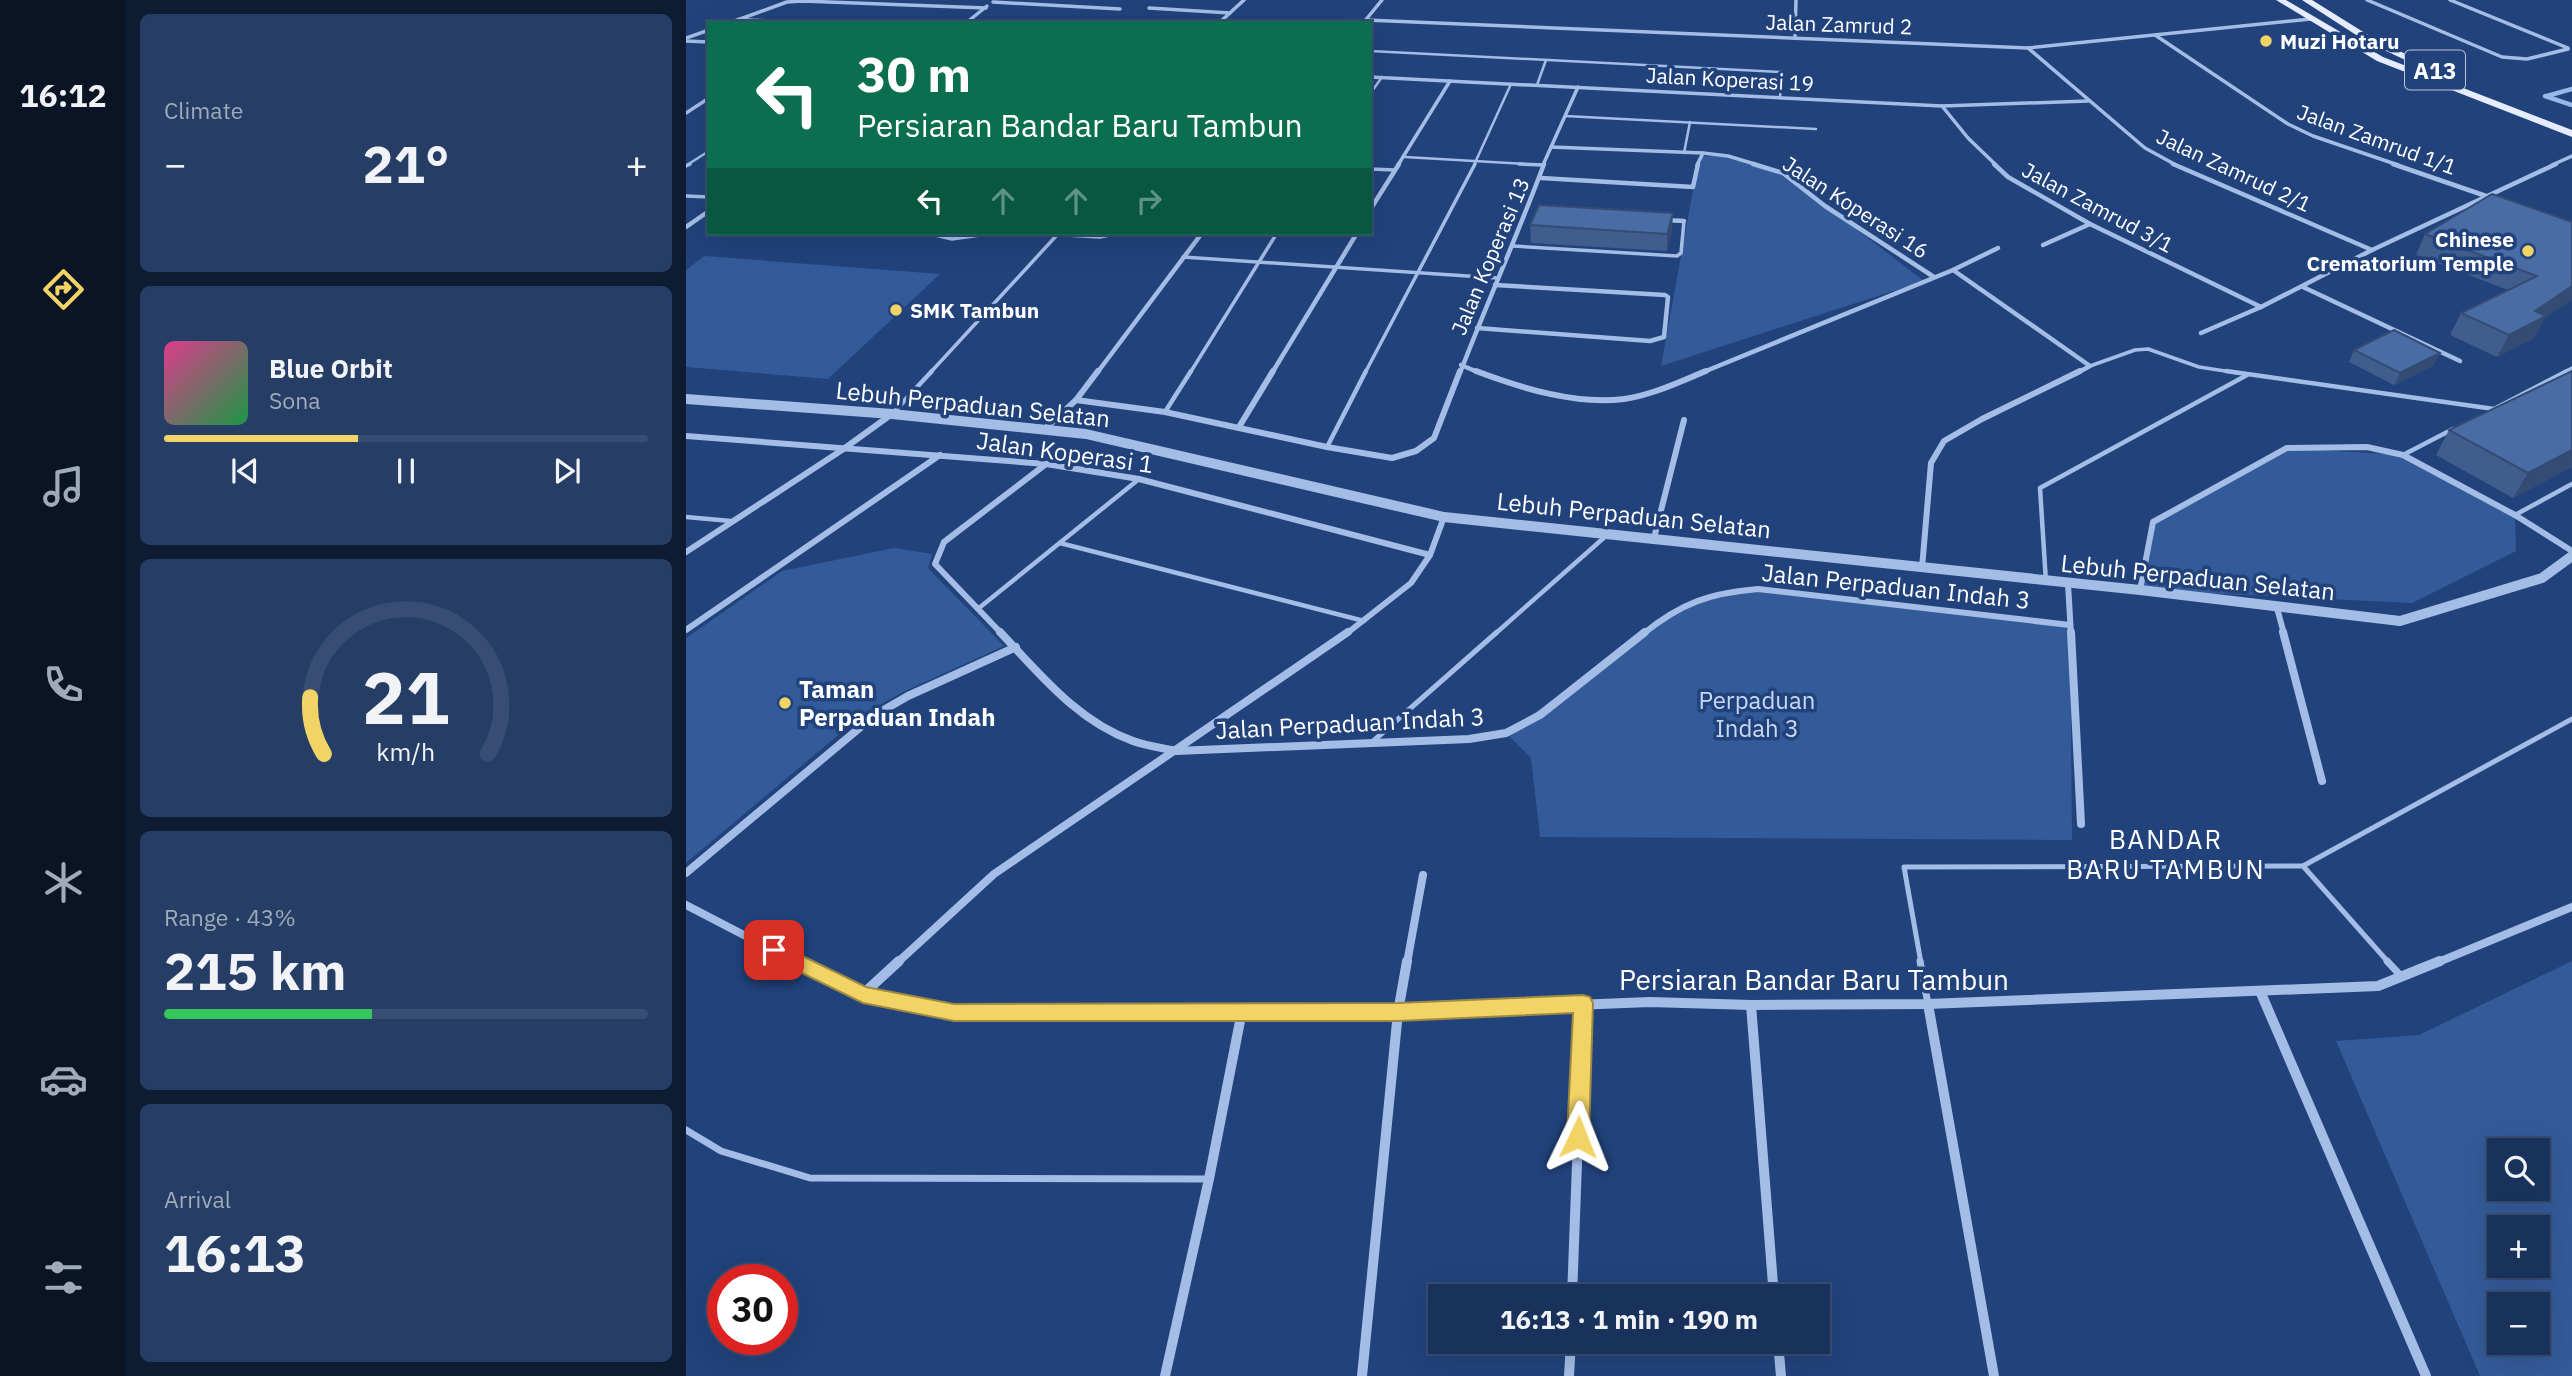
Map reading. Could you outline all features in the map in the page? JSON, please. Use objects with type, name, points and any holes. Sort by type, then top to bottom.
[{"type":"main road","name":"A13","points":[[2280,0],[2380,59],[2572,134]]},
{"type":"main road","name":"A13","points":[[2306,0],[2338,21],[2417,63],[2548,113]]},
{"type":"street","points":[[1221,21],[1244,0]]},
{"type":"street","points":[[1364,21],[1382,0]]},
{"type":"street","points":[[1796,0],[1796,38]]},
{"type":"street","points":[[2367,0],[2489,54],[2527,59],[2568,48],[2449,0]]},
{"type":"street","points":[[734,21],[786,2],[802,1],[986,8]]},
{"type":"street","points":[[969,21],[995,1],[1120,9]]},
{"type":"street","points":[[1149,8],[1230,13]]},
{"type":"street","name":"Jalan Zamrud 2","points":[[1372,21],[2028,48],[2311,19]]},
{"type":"street","points":[[686,40],[707,31]]},
{"type":"street","name":"Jalan Zamrud 1/1","points":[[2155,35],[2288,124],[2314,136],[2487,196]]},
{"type":"street","points":[[686,40],[707,42]]},
{"type":"street","name":"Jalan Zamrud 2/1","points":[[2028,48],[2146,148],[2179,167],[2372,250]]},
{"type":"street","name":"Jalan Koperasi 19","points":[[1372,77],[1942,106],[2088,101]]},
{"type":"street","points":[[1372,208],[1450,81]]},
{"type":"street","name":"Jalan Koperasi 13","points":[[1327,447],[1392,458],[1416,451],[1434,438],[1461,365],[1541,178],[1543,165],[1578,87]]},
{"type":"street","points":[[686,113],[707,100]]},
{"type":"street","name":"Jalan Zamrud 3/1","points":[[1942,106],[1968,138],[2008,177],[2090,224],[2262,307]]},
{"type":"street","name":"Jalan Koperasi 16","points":[[1551,148],[1703,153],[1728,156],[1783,173],[1825,206],[1934,277]]},
{"type":"street","points":[[1541,178],[1693,187],[1699,157],[1703,153]]},
{"type":"street","points":[[2201,333],[2262,307],[2372,250],[2572,156]]},
{"type":"street","points":[[686,227],[707,212]]},
{"type":"street","points":[[1657,219],[1684,221]]},
{"type":"street","points":[[2043,245],[2090,224]]},
{"type":"street","points":[[1046,428],[1076,400],[1200,235]]},
{"type":"street","points":[[1239,427],[1356,235]]},
{"type":"street","points":[[1461,365],[1496,380],[1583,398],[1622,400],[1656,391],[1953,270],[1998,248]]},
{"type":"street","points":[[1922,568],[1931,463],[1944,441],[1982,419],[2091,366],[1953,270]]},
{"type":"street","points":[[1477,328],[1650,341],[1664,337],[1668,297],[1665,295],[1494,285]]},
{"type":"street","points":[[2303,287],[2460,361]]},
{"type":"street","name":"Lebuh Perpaduan Selatan","points":[[686,399],[892,414],[1086,434],[1444,517],[2140,590],[2400,621],[2542,578],[2572,554]]},
{"type":"street","points":[[1076,400],[1164,412],[1327,447]]},
{"type":"street","points":[[686,552],[848,448],[892,414]]},
{"type":"street","points":[[1654,538],[1684,420]]},
{"type":"street","name":"Jalan Koperasi 1","points":[[686,436],[1046,464],[1139,480],[1430,555]]},
{"type":"street","points":[[2140,590],[2153,522],[2287,448],[2367,447],[2403,454],[2515,515],[2572,554]]},
{"type":"street","points":[[686,630],[940,455]]},
{"type":"street","name":"Jalan Perpaduan Indah 3","points":[[1046,464],[944,542],[935,564],[1072,707],[1104,728],[1135,742],[1176,751],[1469,739],[1506,733],[1540,715],[1654,625],[1684,606],[1721,592],[1758,589],[2070,625]]},
{"type":"street","points":[[863,995],[994,874],[1364,621],[1411,583],[1430,555],[1444,517]]},
{"type":"street","points":[[2068,584],[2081,824]]},
{"type":"street","points":[[2277,608],[2322,781]]},
{"type":"street","points":[[686,873],[874,715],[908,696],[1016,647]]},
{"type":"street","points":[[1362,1376],[1398,1012],[1423,875]]},
{"type":"street","name":"Persiaran Bandar Baru Tambun","points":[[686,905],[863,995],[954,1013],[1398,1012],[1650,1002],[1751,1005],[1928,1004],[2378,986],[2572,906]]},
{"type":"street","points":[[2260,991],[2426,1376]]},
{"type":"street","points":[[1572,1284],[1583,1003]]},
{"type":"street","points":[[1928,1004],[1994,1376]]},
{"type":"street","points":[[1751,1005],[1773,1284]]},
{"type":"street","points":[[1165,1376],[1209,1179],[1242,1011]]},
{"type":"street","points":[[1569,1376],[1570,1354]]},
{"type":"street","points":[[1779,1354],[1781,1376]]},
{"type":"lane","points":[[738,19],[779,21]]},
{"type":"lane","points":[[1372,51],[1782,72],[1780,98]]},
{"type":"lane","points":[[1537,85],[1546,60]]},
{"type":"lane","points":[[1372,91],[1382,77]]},
{"type":"lane","points":[[1327,447],[1476,160],[1511,83]]},
{"type":"lane","points":[[1565,116],[1816,129]]},
{"type":"lane","points":[[1684,153],[1690,122]]},
{"type":"lane","points":[[686,166],[707,151]]},
{"type":"lane","points":[[1405,157],[1543,165]]},
{"type":"lane","points":[[1372,169],[1395,170]]},
{"type":"lane","points":[[686,196],[707,197]]},
{"type":"lane","points":[[1513,246],[1677,256],[1681,253],[1684,221]]},
{"type":"lane","points":[[934,235],[976,239],[988,235]]},
{"type":"lane","points":[[892,414],[1056,235],[1114,235]]},
{"type":"lane","points":[[1164,412],[1276,235]]},
{"type":"lane","points":[[1183,257],[1497,278]]},
{"type":"lane","points":[[2091,366],[2148,349],[2199,367],[2494,409]]},
{"type":"lane","points":[[2488,412],[2572,368]]},
{"type":"lane","points":[[2046,582],[2040,488],[2247,375]]},
{"type":"lane","points":[[2403,454],[2463,424]]},
{"type":"lane","points":[[979,608],[1139,480]]},
{"type":"lane","points":[[2515,515],[2572,484]]},
{"type":"lane","points":[[686,517],[731,521]]},
{"type":"lane","points":[[1371,743],[1609,533]]},
{"type":"lane","points":[[1060,543],[1364,621]]},
{"type":"lane","points":[[1928,1004],[1904,867],[2303,866],[2572,719]]},
{"type":"lane","points":[[2303,866],[2401,976]]},
{"type":"lane","points":[[686,1130],[721,1151],[810,1178],[1209,1179]]},
{"type":"green space","points":[[1718,155],[1783,173],[1924,281],[1661,366],[1699,157]]},
{"type":"green space","points":[[704,256],[940,274],[828,379],[686,367],[686,270]]},
{"type":"green space","points":[[2287,448],[2402,455],[2515,515],[2516,551],[2412,603],[2140,590],[2153,522]]},
{"type":"green space","name":"Taman Perpaduan Indah","points":[[894,548],[932,554],[928,568],[1004,646],[903,692],[863,714],[686,863],[686,638],[782,571]]},
{"type":"green space","name":"Perpaduan Indah 3","points":[[1758,589],[2070,625],[2072,840],[1540,837],[1531,758],[1506,733],[1684,606],[1721,592]]},
{"type":"green space","points":[[2572,961],[2572,1376],[2480,1376],[2336,1041],[2419,1035]]},
{"type":"building","points":[[2492,194],[2572,222],[2572,286],[2535,311],[2546,316],[2509,335],[2461,313],[2537,276],[2425,234]]},
{"type":"building","points":[[1539,205],[1673,213],[1667,234],[1530,225]]},
{"type":"building","points":[[2394,330],[2440,353],[2400,373],[2354,350]]},
{"type":"building","points":[[2572,371],[2572,450],[2528,473],[2449,430]]},
{"type":"waterway","points":[[2547,96],[2572,89]]},
{"type":"waterway","points":[[2545,96],[2572,105]]},
{"type":"place","name":"Muzi Hotaru","points":[[2266,41]]},
{"type":"place","name":"Chinese Crematorium Temple","points":[[2528,251]]},
{"type":"place","name":"SMK Tambun","points":[[896,310]]},
{"type":"place","name":"Taman Perpaduan Indah","points":[[785,703]]},
{"type":"district","name":"BANDAR BARU TAMBUN","points":[[2166,854]]},
{"type":"route","points":[[774,950],[863,995],[954,1013],[1398,1012],[1583,1003],[1578,1137]]}]
